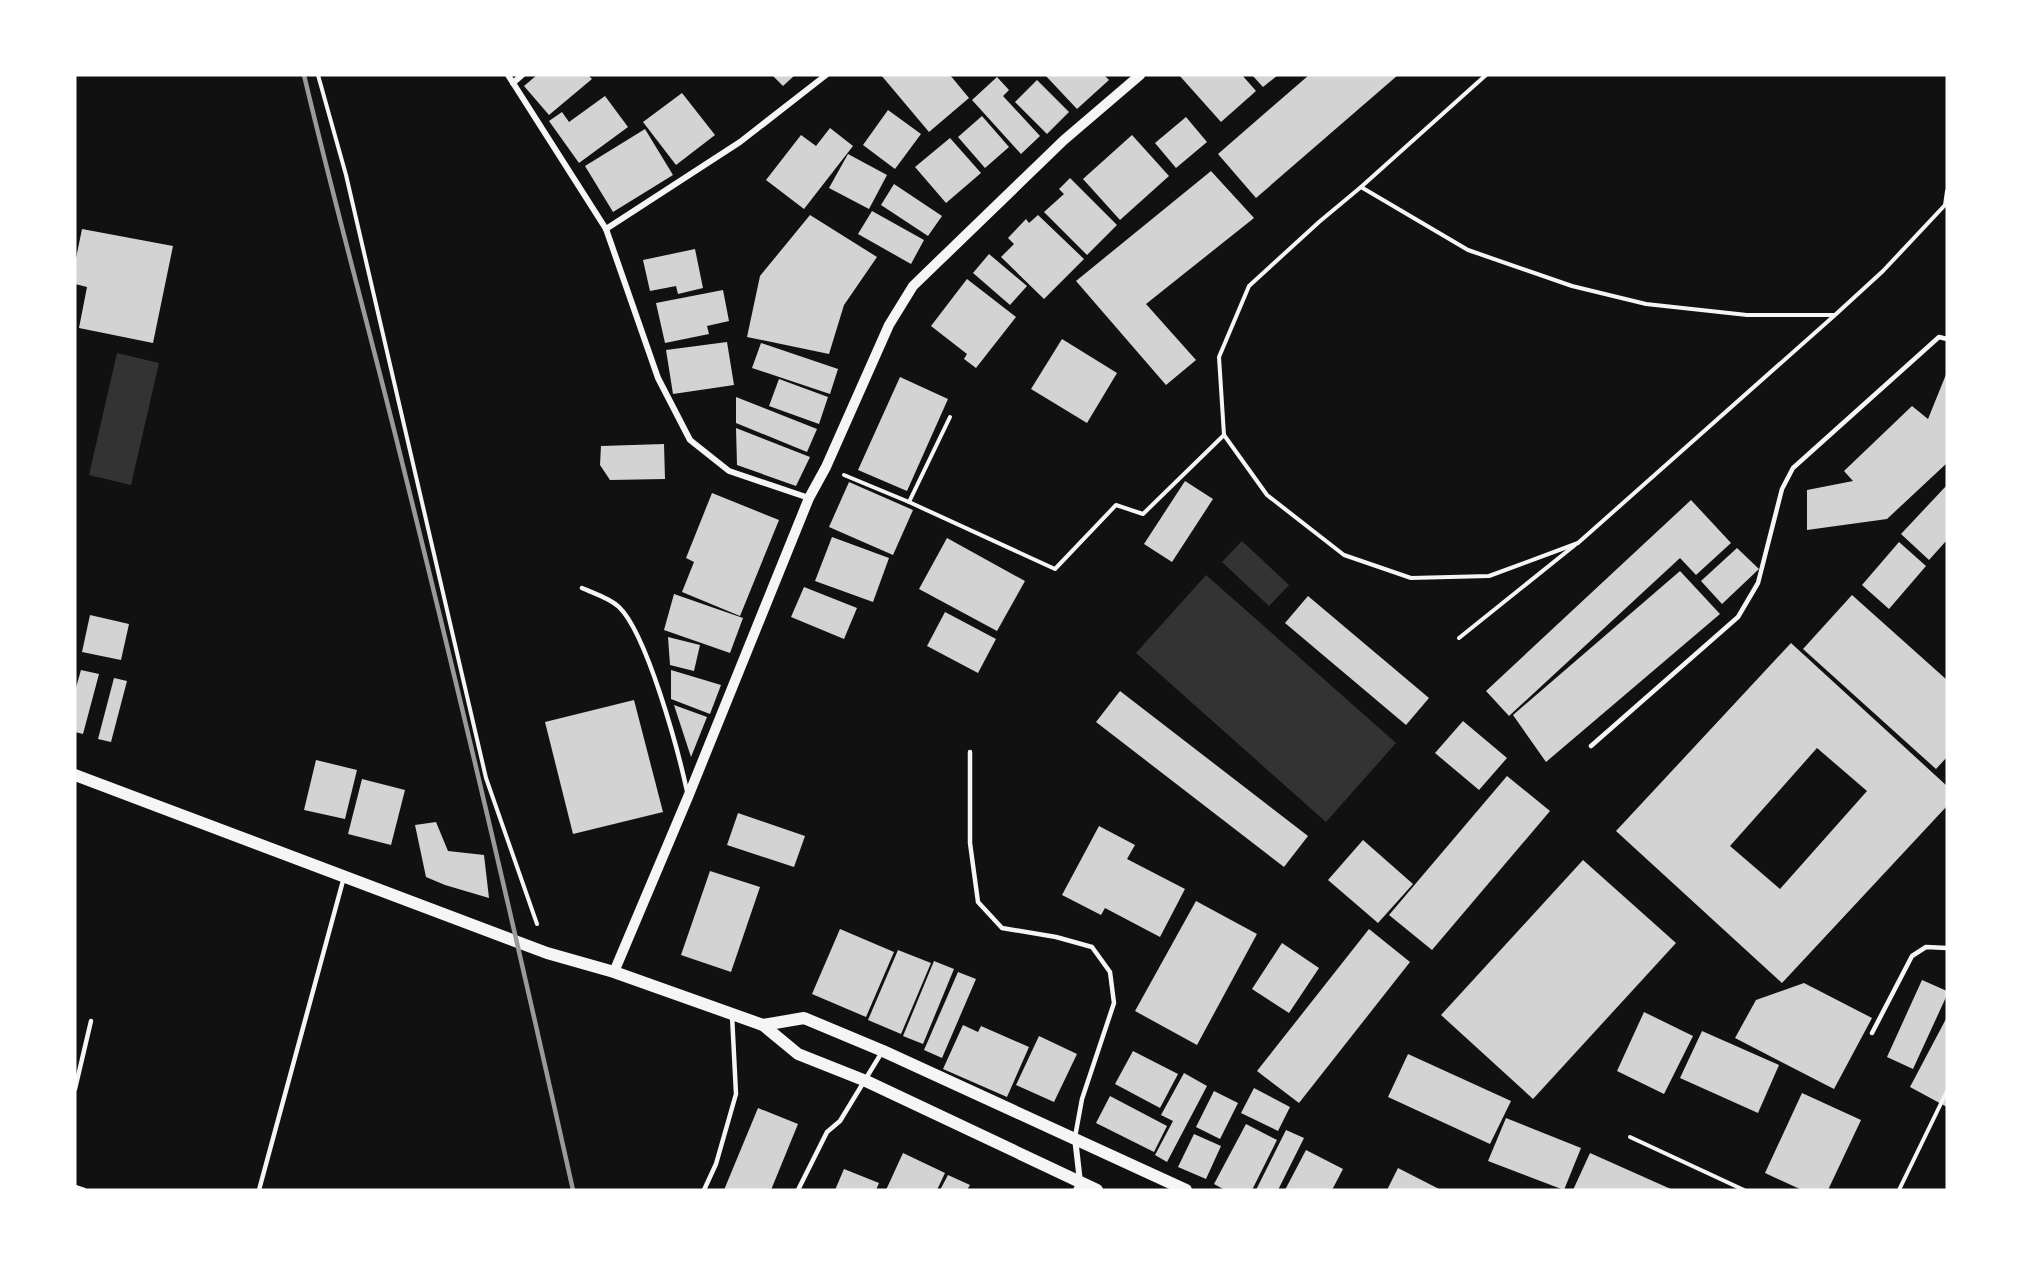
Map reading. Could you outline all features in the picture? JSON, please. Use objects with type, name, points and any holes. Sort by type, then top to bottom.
[{"type":"main road","points":[[75,775],[547,953],[614,972],[763,1025],[798,1054],[866,1081],[1078,1186],[1097,1190]]},
{"type":"main road","points":[[763,1025],[804,1018],[1075,1137],[1186,1190]]},
{"type":"street","points":[[508,75],[606,229],[658,378],[690,440],[729,471],[809,498]]},
{"type":"street","points":[[513,83],[522,75]]},
{"type":"street","points":[[606,229],[740,142],[826,75]]},
{"type":"street","points":[[614,972],[688,797],[809,498],[826,467],[881,343],[913,286],[1064,140],[1140,75]]},
{"type":"street","points":[[1075,1137],[1078,1186]]},
{"type":"lane","points":[[1591,746],[1738,617],[1758,583],[1782,489],[1793,468],[1939,338],[1947,339]]},
{"type":"lane","points":[[582,588],[617,605],[632,622],[659,694],[680,761],[688,797]]},
{"type":"lane","points":[[970,752],[970,843],[978,902],[1002,928],[1056,937],[1092,947],[1110,972],[1114,1003],[1082,1099],[1075,1137]]},
{"type":"lane","points":[[259,1190],[344,876]]},
{"type":"lane","points":[[1872,1033],[1912,956],[1926,947],[1947,948]]},
{"type":"lane","points":[[704,1190],[716,1164],[736,1094],[732,1013]]},
{"type":"lane","points":[[75,1089],[91,1021]]},
{"type":"lane","points":[[798,1190],[827,1132],[840,1121],[883,1051]]},
{"type":"lane","points":[[75,1186],[84,1190]]},
{"type":"path","points":[[318,75],[346,175],[486,778],[547,953]]},
{"type":"path","points":[[1486,75],[1249,286],[1219,357],[1224,435],[1267,495],[1344,555],[1411,578],[1489,576],[1578,543]]},
{"type":"path","points":[[1361,187],[1468,250],[1572,286],[1646,304],[1747,315],[1835,315]]},
{"type":"path","points":[[1459,638],[1578,543],[1835,315],[1883,271],[1945,205],[1947,191]]},
{"type":"path","points":[[909,502],[950,417]]},
{"type":"path","points":[[826,467],[1055,569],[1116,505],[1143,514],[1224,435]]},
{"type":"path","points":[[1899,1190],[1947,1091]]},
{"type":"path","points":[[1630,1137],[1744,1190]]},
{"type":"shaded area","points":[[117,353],[159,363],[131,485],[89,475]]},
{"type":"shaded area","points":[[1242,541],[1289,585],[1269,606],[1222,562]]},
{"type":"shaded area","points":[[1206,575],[1396,743],[1326,822],[1136,653]]},
{"type":"building","points":[[537,75],[588,75],[592,79],[549,115],[524,86]]},
{"type":"building","points":[[772,75],[795,75],[783,86]]},
{"type":"building","points":[[881,75],[950,75],[969,98],[929,132]]},
{"type":"building","points":[[1045,75],[1104,75],[1109,80],[1077,109]]},
{"type":"building","points":[[1179,75],[1242,75],[1256,91],[1221,122]]},
{"type":"building","points":[[1252,75],[1278,75],[1263,87]]},
{"type":"building","points":[[1309,75],[1398,75],[1256,198],[1218,154]]},
{"type":"building","points":[[997,77],[1009,90],[1003,96],[1040,136],[1021,154],[972,100]]},
{"type":"building","points":[[1037,80],[1069,112],[1047,134],[1015,102]]},
{"type":"building","points":[[682,93],[715,135],[676,165],[643,122]]},
{"type":"building","points":[[605,96],[628,127],[579,163],[549,121],[562,112],[569,122]]},
{"type":"building","points":[[888,110],[921,134],[895,169],[863,145]]},
{"type":"building","points":[[982,116],[1009,147],[985,168],[958,137]]},
{"type":"building","points":[[1186,117],[1207,142],[1176,168],[1155,143]]},
{"type":"building","points":[[830,128],[853,146],[804,209],[766,180],[801,135],[816,146]]},
{"type":"building","points":[[645,129],[673,175],[613,212],[585,166]]},
{"type":"building","points":[[1132,135],[1169,176],[1120,220],[1083,179]]},
{"type":"building","points":[[950,138],[981,173],[946,203],[915,167]]},
{"type":"building","points":[[848,154],[887,175],[869,209],[829,188]]},
{"type":"building","points":[[1211,171],[1254,218],[1146,304],[1196,360],[1166,385],[1076,281]]},
{"type":"building","points":[[1070,178],[1117,225],[1087,255],[1044,212],[1064,194],[1059,189]]},
{"type":"building","points":[[894,184],[942,216],[928,236],[881,205]]},
{"type":"building","points":[[872,211],[924,240],[911,264],[858,234]]},
{"type":"building","points":[[810,215],[877,257],[844,305],[829,354],[747,337],[760,276]]},
{"type":"building","points":[[1038,215],[1084,259],[1044,299],[1001,257],[1014,244],[1008,238],[1026,219],[1029,223]]},
{"type":"building","points":[[82,229],[173,246],[153,343],[79,328],[87,287],[75,284],[75,263]]},
{"type":"building","points":[[695,249],[703,288],[678,294],[676,286],[650,291],[643,260]]},
{"type":"building","points":[[989,254],[1027,286],[1010,305],[973,273]]},
{"type":"building","points":[[967,279],[1016,317],[976,368],[964,359],[967,354],[931,326]]},
{"type":"building","points":[[723,290],[729,321],[707,326],[709,334],[665,343],[656,303]]},
{"type":"building","points":[[1062,339],[1117,373],[1087,423],[1031,389]]},
{"type":"building","points":[[727,342],[734,385],[673,394],[666,350]]},
{"type":"building","points":[[761,343],[838,369],[830,394],[752,368]]},
{"type":"building","points":[[1947,372],[1947,463],[1887,519],[1807,530],[1807,490],[1853,481],[1844,471],[1912,406],[1928,419]]},
{"type":"building","points":[[900,377],[948,399],[907,491],[858,470]]},
{"type":"building","points":[[779,379],[828,397],[819,424],[769,406]]},
{"type":"building","points":[[736,397],[817,429],[807,452],[736,423]]},
{"type":"building","points":[[736,428],[810,457],[796,486],[737,465]]},
{"type":"building","points":[[664,444],[665,479],[610,480],[600,465],[601,446]]},
{"type":"building","points":[[1185,481],[1213,499],[1172,562],[1144,544]]},
{"type":"building","points":[[849,482],[913,510],[893,555],[829,527]]},
{"type":"building","points":[[1947,485],[1947,540],[1929,560],[1901,534]]},
{"type":"building","points":[[712,493],[779,520],[740,616],[682,592],[694,562],[686,558]]},
{"type":"building","points":[[1691,500],[1731,543],[1696,575],[1680,558],[1509,716],[1486,691]]},
{"type":"building","points":[[832,537],[889,558],[873,602],[815,581]]},
{"type":"building","points":[[947,538],[1025,581],[997,631],[919,589]]},
{"type":"building","points":[[1899,542],[1926,566],[1889,609],[1862,585]]},
{"type":"building","points":[[1737,548],[1759,569],[1722,604],[1701,581]]},
{"type":"building","points":[[1680,571],[1720,614],[1546,762],[1513,715]]},
{"type":"building","points":[[804,587],[857,608],[844,639],[791,617]]},
{"type":"building","points":[[674,594],[743,618],[730,653],[664,630]]},
{"type":"building","points":[[1852,595],[1947,680],[1947,757],[1936,769],[1803,649]]},
{"type":"building","points":[[1308,596],[1429,698],[1406,725],[1285,623]]},
{"type":"building","points":[[945,612],[996,639],[978,673],[927,646]]},
{"type":"building","points":[[90,615],[129,624],[121,660],[82,652]]},
{"type":"building","points":[[668,637],[700,645],[694,671],[670,665]]},
{"type":"building","points":[[1791,643],[1947,786],[1947,806],[1782,983],[1616,831]],"holes":[[[1817,748],[1867,791],[1780,889],[1730,846]]]},
{"type":"building","points":[[81,670],[99,674],[83,734],[75,732],[75,691]]},
{"type":"building","points":[[671,670],[721,685],[710,714],[671,699]]},
{"type":"building","points":[[114,678],[127,681],[111,742],[98,739]]},
{"type":"building","points":[[1120,691],[1308,836],[1284,867],[1096,722]]},
{"type":"building","points":[[634,700],[663,812],[573,834],[545,722]]},
{"type":"building","points":[[674,705],[707,717],[691,757]]},
{"type":"building","points":[[1463,721],[1507,758],[1479,790],[1435,753]]},
{"type":"building","points":[[316,760],[357,770],[345,819],[304,810]]},
{"type":"building","points":[[1507,776],[1550,811],[1432,950],[1389,915]]},
{"type":"building","points":[[362,779],[405,790],[391,845],[348,834]]},
{"type":"building","points":[[738,813],[805,836],[794,867],[727,845]]},
{"type":"building","points":[[436,822],[448,851],[484,855],[489,898],[426,877],[415,825]]},
{"type":"building","points":[[1099,826],[1135,845],[1127,859],[1185,889],[1160,937],[1105,908],[1101,915],[1062,895]]},
{"type":"building","points":[[1363,840],[1413,884],[1378,923],[1328,880]]},
{"type":"building","points":[[1583,860],[1676,943],[1533,1099],[1441,1015]]},
{"type":"building","points":[[710,871],[760,887],[731,972],[681,955]]},
{"type":"building","points":[[1196,901],[1257,934],[1197,1045],[1135,1011]]},
{"type":"building","points":[[840,929],[894,952],[866,1017],[812,994]]},
{"type":"building","points":[[1369,929],[1410,962],[1299,1103],[1257,1071]]},
{"type":"building","points":[[1282,943],[1319,968],[1289,1013],[1252,989]]},
{"type":"building","points":[[898,950],[931,963],[901,1034],[868,1020]]},
{"type":"building","points":[[934,961],[954,969],[923,1044],[903,1036]]},
{"type":"building","points":[[958,972],[976,979],[942,1058],[924,1050]]},
{"type":"building","points":[[1922,980],[1947,991],[1947,995],[1913,1069],[1887,1057]]},
{"type":"building","points":[[1804,983],[1872,1018],[1834,1089],[1735,1038],[1756,1000]]},
{"type":"building","points":[[1644,1012],[1693,1036],[1664,1094],[1617,1071]]},
{"type":"building","points":[[1947,1017],[1947,1107],[1910,1087]]},
{"type":"building","points":[[963,1025],[978,1032],[981,1026],[1029,1047],[1007,1097],[943,1069]]},
{"type":"building","points":[[1702,1031],[1779,1065],[1758,1113],[1680,1078]]},
{"type":"building","points":[[1039,1036],[1077,1054],[1054,1102],[1016,1085]]},
{"type":"building","points":[[1133,1051],[1178,1074],[1160,1108],[1115,1084]]},
{"type":"building","points":[[1408,1054],[1511,1101],[1490,1144],[1388,1097]]},
{"type":"building","points":[[1184,1073],[1207,1086],[1167,1162],[1155,1155],[1173,1121],[1161,1115]]},
{"type":"building","points":[[1254,1088],[1290,1107],[1278,1131],[1241,1113]]},
{"type":"building","points":[[1214,1091],[1238,1103],[1220,1139],[1196,1127]]},
{"type":"building","points":[[1802,1093],[1861,1120],[1828,1190],[1802,1190],[1765,1173]]},
{"type":"building","points":[[1110,1096],[1167,1126],[1154,1152],[1096,1123]]},
{"type":"building","points":[[758,1108],[798,1124],[771,1190],[724,1190]]},
{"type":"building","points":[[1506,1118],[1581,1148],[1564,1190],[1488,1161]]},
{"type":"building","points":[[1246,1124],[1277,1140],[1252,1190],[1225,1190],[1214,1184]]},
{"type":"building","points":[[1286,1130],[1304,1138],[1278,1190],[1256,1190]]},
{"type":"building","points":[[1194,1134],[1221,1146],[1206,1179],[1178,1167]]},
{"type":"building","points":[[1306,1150],[1343,1169],[1332,1190],[1285,1190]]},
{"type":"building","points":[[903,1153],[945,1173],[937,1190],[886,1190]]},
{"type":"building","points":[[1590,1153],[1673,1190],[1573,1190]]},
{"type":"building","points":[[1398,1168],[1441,1190],[1387,1190]]},
{"type":"building","points":[[844,1169],[879,1183],[876,1190],[835,1190]]},
{"type":"building","points":[[948,1175],[970,1185],[967,1190],[940,1190]]},
{"type":"railway","points":[[304,75],[447,647],[573,1190]]}]
